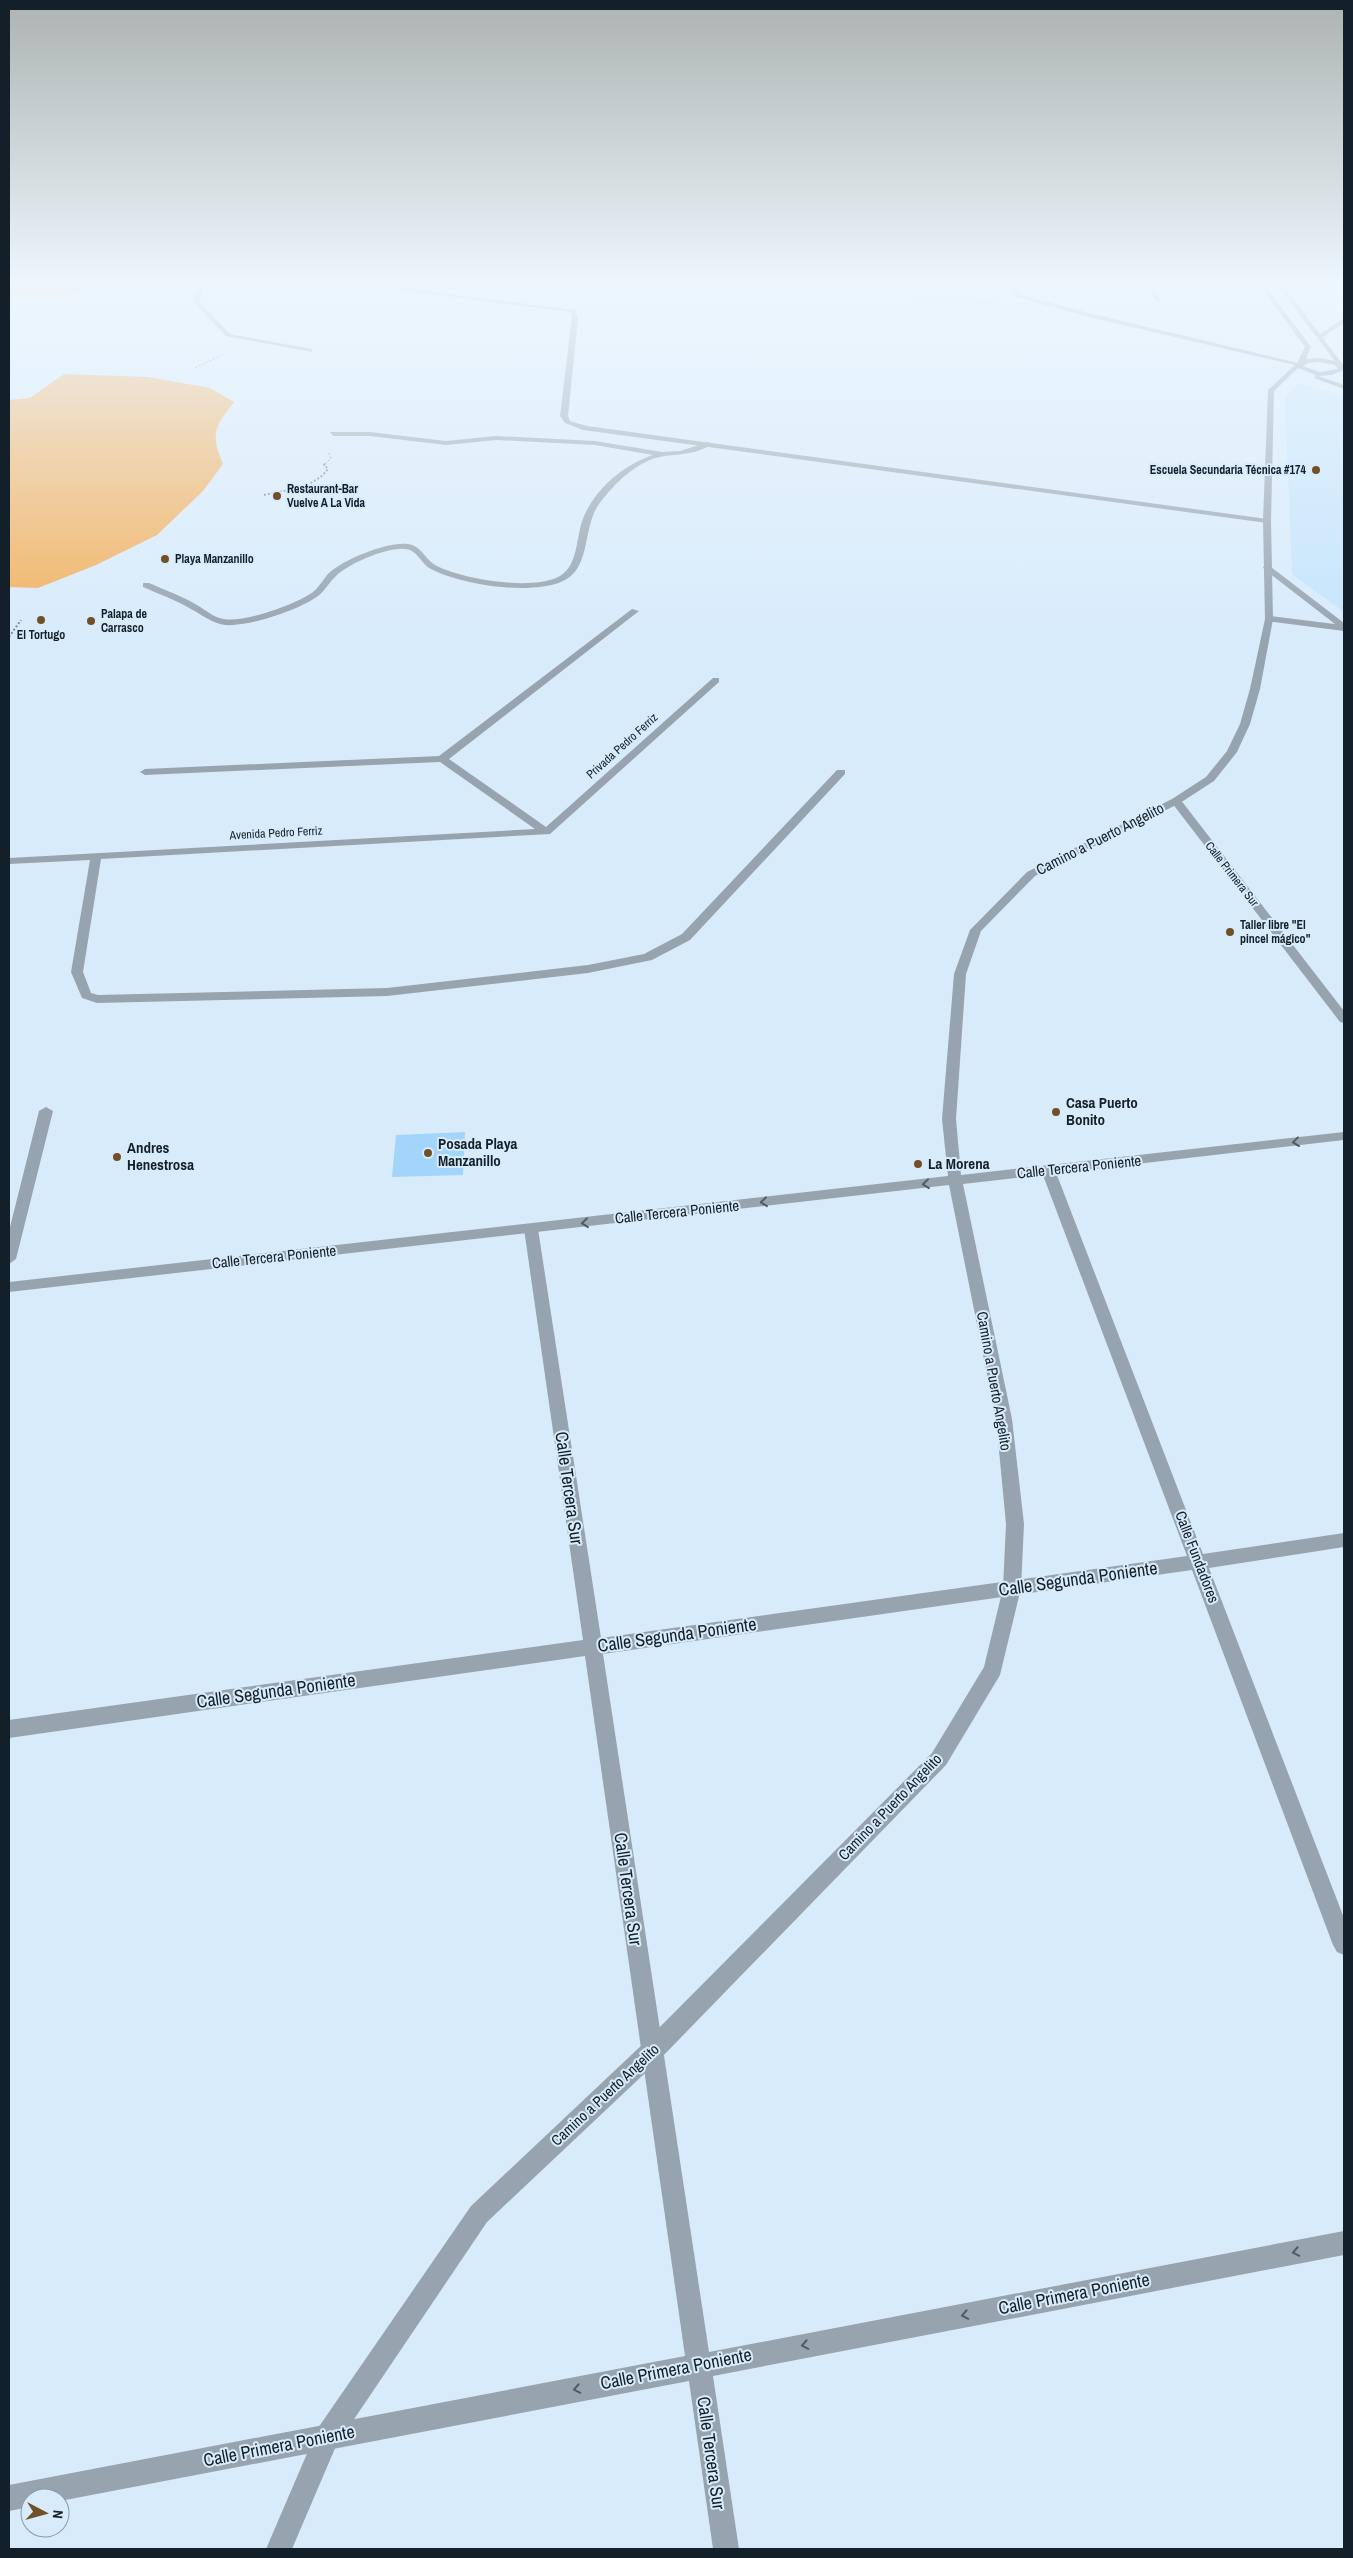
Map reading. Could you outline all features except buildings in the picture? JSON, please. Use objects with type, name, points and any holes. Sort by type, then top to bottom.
[{"type":"street","points":[[566,400],[564,416],[567,422],[586,428],[1267,521]]},
{"type":"street","name":"Camino a Puerto Angelito","points":[[278,2549],[327,2437],[479,2214],[652,2051],[939,1759],[993,1669],[1012,1588],[1015,1524],[1004,1418],[955,1181],[949,1119],[960,974],[976,930],[1031,874],[1176,801],[1210,779],[1232,752],[1245,724],[1255,689],[1269,619],[1267,521],[1271,400]]},
{"type":"street","points":[[333,434],[370,434],[446,444],[496,438],[595,443],[662,454],[681,453],[708,444]]},
{"type":"street","points":[[146,584],[211,618],[231,623],[264,615],[314,595],[335,572],[383,548],[408,546],[418,550],[422,559],[432,566],[456,576],[539,585],[559,580],[573,570],[580,556],[580,542],[584,524],[600,498],[631,468],[662,454]]},
{"type":"street","points":[[1267,567],[1344,628]]},
{"type":"street","points":[[145,772],[442,759],[635,611]]},
{"type":"street","points":[[1269,619],[1344,628]]},
{"type":"street","name":"Privada Pedro Ferriz","points":[[546,832],[716,680]]},
{"type":"street","points":[[442,759],[546,832]]},
{"type":"street","points":[[96,856],[77,972],[86,995],[97,999],[406,990],[588,969],[648,957],[686,937],[840,772]]},
{"type":"street","name":"Calle Primera Sur","points":[[1176,801],[1344,1019]]},
{"type":"street","name":"Avenida Pedro Ferriz","points":[[9,861],[546,832]]},
{"type":"street","points":[[9,1259],[46,1111]]},
{"type":"street","name":"Calle Tercera Poniente","points":[[9,1287],[1344,1136]]},
{"type":"street","name":"Calle Fundadores","points":[[1048,1170],[1344,1945]]},
{"type":"street","name":"Calle Tercera Sur","points":[[531,1229],[726,2549]]},
{"type":"street","name":"Calle Segunda Poniente","points":[[9,1729],[1344,1540]]},
{"type":"street","name":"Calle Primera Poniente","points":[[9,2498],[1344,2243]]},
{"type":"path","points":[[264,495],[312,483],[323,476],[328,469],[324,465],[331,458],[329,454],[331,449],[326,444],[325,439],[333,434]]},
{"type":"path","points":[[9,637],[21,620]]},
{"type":"shaded area","points":[[9,400],[231,400],[234,402],[222,418],[217,431],[217,445],[223,464],[203,491],[157,535],[96,565],[38,588],[9,587]]},
{"type":"shaded area","name":"Escuela Secundaria Técnica #174","points":[[1285,400],[1344,400],[1344,612],[1292,574]]},
{"type":"place","name":"Escuela Secundaria Técnica #174","points":[[1316,470]]},
{"type":"place","name":"Restaurant-Bar Vuelve A La Vida","points":[[277,496]]},
{"type":"place","name":"Playa Manzanillo","points":[[165,559]]},
{"type":"place","name":"El Tortugo","points":[[41,620]]},
{"type":"place","name":"Palapa de Carrasco","points":[[91,621]]},
{"type":"place","name":"Taller libre \"El pincel mágico\"","points":[[1230,932]]},
{"type":"place","name":"Casa Puerto Bonito","points":[[1056,1112]]},
{"type":"place","name":"Posada Playa Manzanillo","points":[[428,1153]]},
{"type":"place","name":"Andres Henestrosa","points":[[117,1157]]},
{"type":"place","name":"La Morena","points":[[918,1164]]}]
